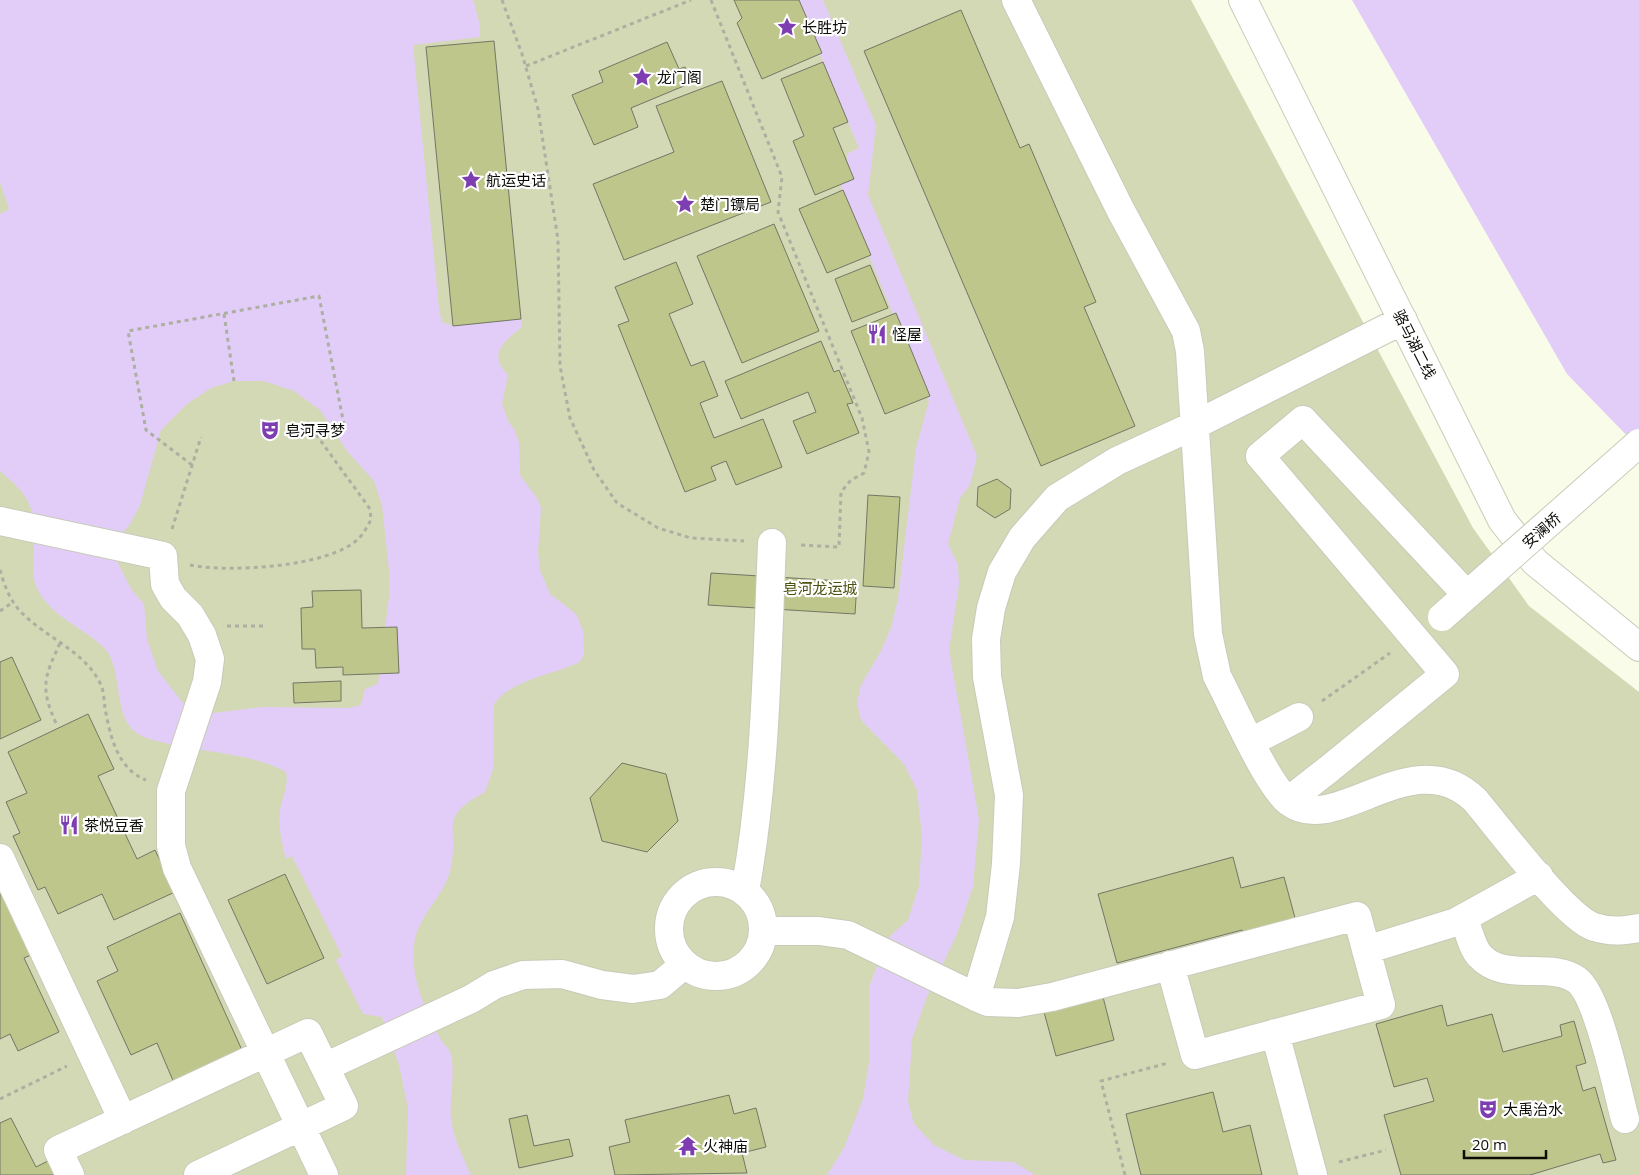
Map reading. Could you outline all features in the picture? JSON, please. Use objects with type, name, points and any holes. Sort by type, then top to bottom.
[{"type":"street","points":[[1016,0],[1121,211],[1186,332],[1190,350],[1208,634],[1212,660],[1218,676],[1269,776],[1288,801],[1301,808],[1316,809],[1337,806],[1401,782],[1428,779],[1452,783],[1466,791],[1475,800],[1554,894],[1591,926],[1615,932],[1639,928]]},
{"type":"street","name":"骆马湖二线","points":[[1243,0],[1502,520],[1535,562],[1639,647]]},
{"type":"street","points":[[976,997],[1000,917],[1006,864],[1009,795],[987,677],[990,608],[1002,572],[1022,538],[1057,498],[1117,461],[1195,425],[1403,320]]},
{"type":"street","points":[[1288,801],[1445,674],[1260,456],[1303,420],[1466,596]]},
{"type":"street","name":"安澜桥","points":[[1442,617],[1639,443]]},
{"type":"street","points":[[0,521],[163,556],[165,584],[174,598],[194,621],[202,635],[210,659],[207,682],[173,782],[170,819],[171,846],[177,868],[324,1175]]},
{"type":"street","points":[[745,891],[756,830],[765,718],[772,543]]},
{"type":"street","points":[[1251,742],[1299,717]]},
{"type":"street","points":[[0,858],[122,1120]]},
{"type":"street","points":[[1366,950],[1464,918],[1540,876]]},
{"type":"street","points":[[715,882],[730,884],[745,891],[759,910],[764,932],[760,946],[753,959],[741,969],[727,975],[712,976],[697,972],[685,964],[675,952],[670,937],[670,921],[675,906],[685,894],[699,885],[715,882]]},
{"type":"street","points":[[764,932],[819,931],[848,934],[988,1002],[1018,1003],[1052,997],[1357,916],[1381,1005],[1195,1055],[1170,966]]},
{"type":"street","points":[[1464,918],[1478,956],[1492,965],[1510,970],[1560,974],[1577,980],[1585,989],[1597,1015],[1625,1119]]},
{"type":"street","points":[[325,1066],[471,999],[494,985],[523,975],[562,974],[602,985],[633,990],[660,985],[685,964]]},
{"type":"street","points":[[70,1175],[58,1150],[308,1032],[344,1106],[198,1175]]},
{"type":"street","points":[[1275,1034],[1313,1175]]},
{"type":"path","points":[[502,0],[526,66],[538,109],[558,240],[560,366],[570,418],[594,470],[617,504],[658,528],[691,538],[839,547],[841,492],[851,480],[864,473],[869,452],[862,418],[778,212],[782,177],[711,0]]},
{"type":"path","points":[[526,66],[691,0]]},
{"type":"path","points":[[192,465],[146,430],[128,331],[319,296],[344,425]]},
{"type":"path","points":[[224,314],[234,381]]},
{"type":"path","points":[[201,437],[163,556],[192,565],[258,568],[288,565],[343,548],[358,540],[371,520],[370,509],[305,419]]},
{"type":"path","points":[[0,570],[13,602],[23,614],[61,641],[92,672],[101,686],[109,732],[123,763],[133,775],[148,781],[173,782]]},
{"type":"path","points":[[0,611],[13,602]]},
{"type":"path","points":[[56,723],[45,696],[45,684],[61,641]]},
{"type":"path","points":[[1299,717],[1394,650]]},
{"type":"path","points":[[0,1099],[92,1054]]},
{"type":"path","points":[[1125,1175],[1101,1081],[1195,1055]]},
{"type":"green space","name":"皂河龙运城","points":[[0,0],[1191,0],[1473,528],[1529,606],[1639,692],[1639,1175],[0,1175]]},
{"type":"shaded area","points":[[0,0],[473,0],[474,2],[480,26],[480,37],[413,45],[439,309],[442,322],[453,326],[521,319],[522,327],[509,337],[500,348],[498,354],[499,361],[508,375],[502,403],[508,421],[515,431],[519,443],[520,475],[537,498],[541,508],[538,552],[540,570],[550,594],[576,614],[583,631],[584,654],[580,662],[522,683],[511,689],[494,704],[493,769],[485,792],[470,801],[455,817],[453,825],[453,856],[450,871],[442,890],[420,924],[416,934],[413,957],[414,969],[424,1005],[434,1028],[449,1050],[451,1057],[453,1074],[452,1125],[471,1175],[406,1175],[408,1108],[399,1065],[382,1017],[363,1014],[336,960],[342,956],[292,856],[286,859],[281,835],[280,817],[286,787],[286,772],[257,760],[176,746],[140,735],[132,729],[126,720],[122,710],[114,666],[104,647],[61,616],[41,596],[35,583],[33,572],[34,526],[30,506],[20,490],[0,471],[0,214],[9,209],[0,182]],"holes":[[[234,381],[264,381],[294,391],[320,410],[347,451],[374,481],[382,505],[389,570],[389,597],[378,684],[365,689],[361,705],[348,708],[262,707],[213,713],[186,707],[158,671],[147,639],[144,604],[131,589],[118,563],[117,541],[130,524],[140,505],[161,430],[188,403],[211,388]]]},
{"type":"shaded area","points":[[797,0],[823,0],[876,125],[868,195],[977,456],[970,485],[960,498],[948,544],[958,565],[959,584],[949,650],[979,819],[973,886],[957,934],[926,999],[912,1039],[908,1101],[914,1124],[934,1145],[964,1160],[1014,1162],[1035,1175],[827,1175],[844,1148],[863,1099],[869,1063],[869,987],[888,938],[908,920],[919,886],[922,837],[917,790],[904,764],[861,720],[857,703],[861,685],[881,651],[891,628],[898,599],[916,448],[929,401],[841,188],[848,153],[859,148]]},
{"type":"shaded area","points":[[1352,0],[1639,0],[1639,448],[1567,374]]},
{"type":"building","points":[[734,0],[799,0],[822,53],[762,79],[737,23],[742,18]]},
{"type":"building","points":[[961,10],[1020,148],[1029,144],[1096,302],[1084,307],[1135,426],[1041,466],[864,51]]},
{"type":"building","points":[[494,41],[521,319],[453,326],[426,47]]},
{"type":"building","points":[[667,42],[679,69],[685,67],[691,83],[631,108],[638,127],[594,145],[572,95],[603,82],[599,71]]},
{"type":"building","points":[[823,62],[848,122],[833,128],[854,179],[815,195],[793,141],[804,136],[781,79]]},
{"type":"building","points":[[722,81],[771,202],[624,260],[593,184],[674,152],[656,106]]},
{"type":"building","points":[[843,190],[871,255],[827,273],[799,209]]},
{"type":"building","points":[[774,224],[819,331],[742,363],[697,256]]},
{"type":"building","points":[[676,262],[693,304],[669,314],[691,366],[704,361],[718,396],[700,403],[714,438],[763,419],[782,467],[736,485],[726,461],[711,467],[716,480],[685,492],[618,325],[629,321],[615,287]]},
{"type":"building","points":[[870,265],[888,308],[852,322],[835,279]]},
{"type":"building","points":[[896,313],[930,396],[885,414],[851,331]]},
{"type":"building","points":[[821,341],[834,372],[839,370],[853,403],[847,404],[859,433],[807,454],[793,421],[816,412],[808,392],[741,419],[725,381]]},
{"type":"building","points":[[997,479],[1011,489],[1010,509],[995,518],[977,506],[978,487]]},
{"type":"building","points":[[868,495],[900,497],[894,588],[863,586]]},
{"type":"building","points":[[711,573],[857,582],[855,614],[708,605]]},
{"type":"building","points":[[361,590],[362,628],[397,627],[399,673],[343,675],[343,667],[316,668],[315,649],[302,649],[301,608],[313,607],[312,591]]},
{"type":"building","points":[[12,657],[41,720],[0,739],[0,662]]},
{"type":"building","points":[[341,681],[341,701],[294,703],[293,683]]},
{"type":"building","points":[[88,714],[114,769],[98,776],[137,859],[155,850],[175,892],[114,920],[102,894],[58,914],[45,887],[38,890],[13,836],[20,833],[6,802],[27,793],[8,752]]},
{"type":"building","points":[[622,763],[666,774],[678,821],[647,852],[602,841],[590,798]]},
{"type":"building","points":[[1233,857],[1241,888],[1284,877],[1302,944],[1250,959],[1242,930],[1117,963],[1098,894]]},
{"type":"building","points":[[0,871],[38,952],[24,958],[59,1032],[18,1051],[10,1034],[0,1039]]},
{"type":"building","points":[[285,874],[324,958],[267,984],[228,900]]},
{"type":"building","points":[[180,913],[246,1059],[177,1090],[157,1043],[131,1055],[97,981],[118,971],[107,947]]},
{"type":"building","points":[[1103,997],[1114,1040],[1056,1056],[1044,1012]]},
{"type":"building","points":[[1442,1005],[1447,1026],[1492,1014],[1503,1052],[1562,1036],[1560,1025],[1574,1021],[1586,1063],[1576,1066],[1583,1091],[1595,1087],[1616,1160],[1603,1163],[1600,1154],[1530,1175],[1401,1175],[1384,1115],[1434,1101],[1427,1078],[1394,1087],[1376,1024]]},
{"type":"building","points":[[1213,1092],[1223,1132],[1250,1125],[1262,1175],[1141,1175],[1126,1114]]},
{"type":"building","points":[[729,1095],[734,1114],[756,1108],[766,1147],[742,1153],[747,1173],[615,1175],[609,1147],[630,1142],[625,1120]]},
{"type":"building","points":[[527,1115],[534,1146],[569,1139],[573,1156],[519,1168],[509,1119]]},
{"type":"building","points":[[11,1118],[36,1167],[48,1161],[55,1175],[0,1175],[0,1123]]},
{"type":"place","name":"长胜坊","points":[[787,27]]},
{"type":"place","name":"龙门阁","points":[[642,77]]},
{"type":"place","name":"航运史话","points":[[471,180]]},
{"type":"place","name":"楚门镖局","points":[[685,204]]},
{"type":"place","name":"怪屋","points":[[877,334]]},
{"type":"place","name":"皂河寻梦","points":[[270,430]]},
{"type":"place","name":"茶悦豆香","points":[[69,825]]},
{"type":"place","name":"大禹治水","points":[[1488,1109]]},
{"type":"place","name":"火神庙","points":[[688,1146]]}]
